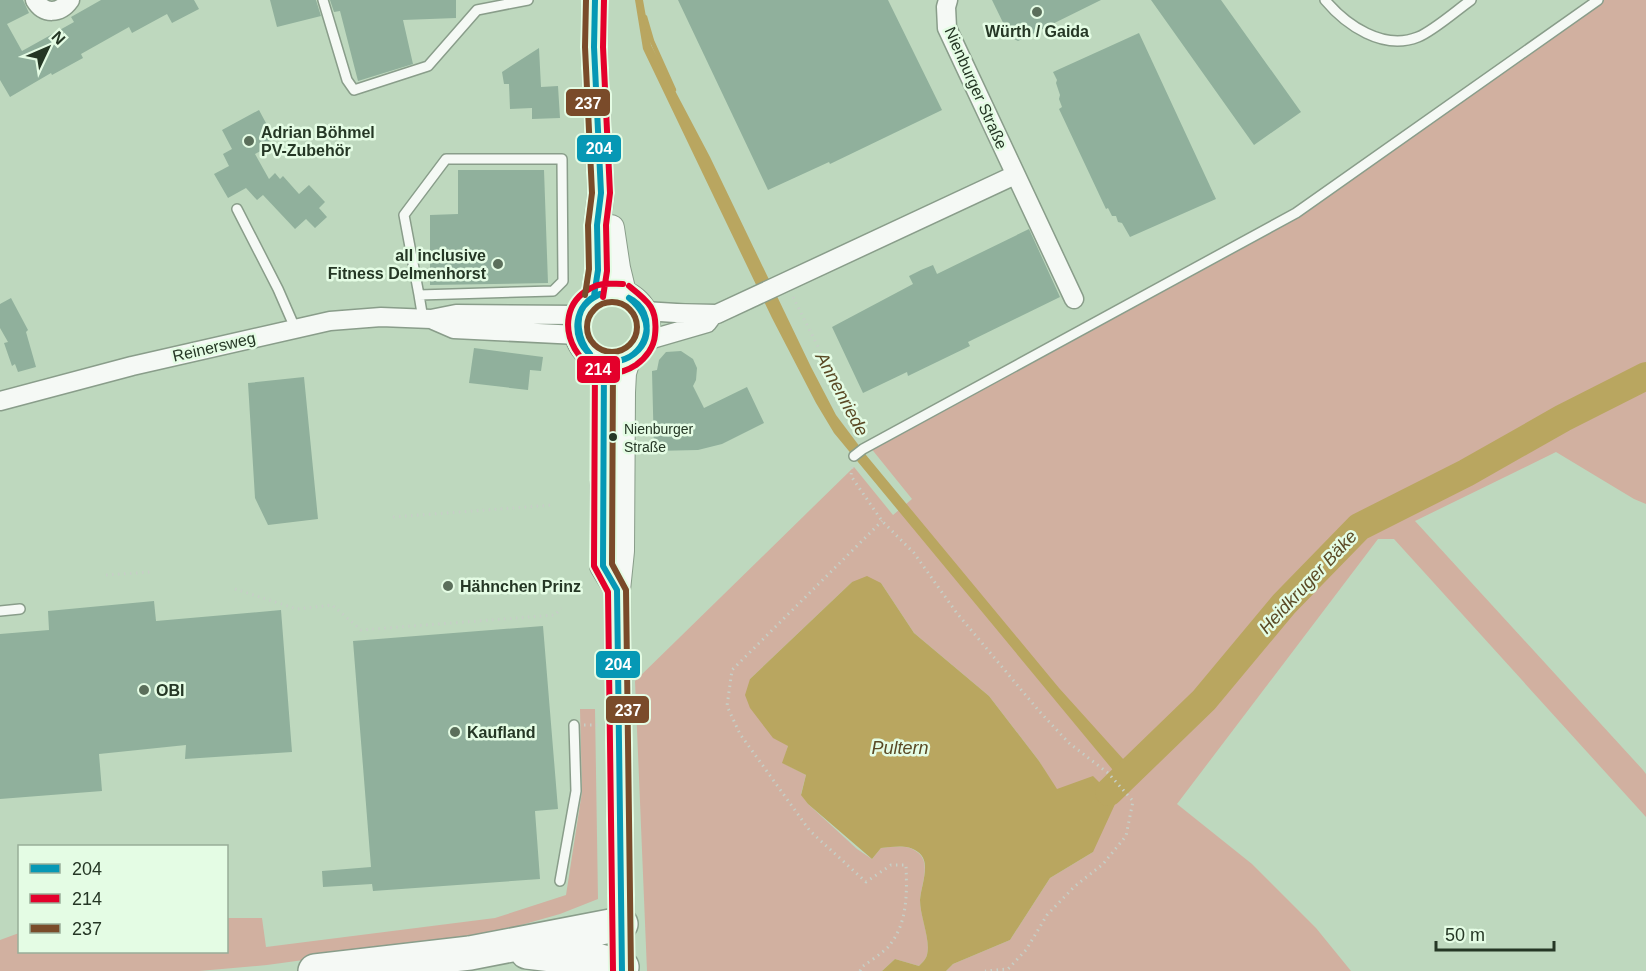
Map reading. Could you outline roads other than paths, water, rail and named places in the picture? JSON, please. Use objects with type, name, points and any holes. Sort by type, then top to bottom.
[{"type":"highway","points":[[315,971],[470,953],[621,924]]},
{"type":"highway","points":[[495,949],[600,961],[622,969]]},
{"type":"main road","points":[[583,316],[613,291],[623,293],[635,300],[644,311],[648,331],[645,341],[638,352],[616,361],[587,352],[583,316],[598,270],[597,225],[601,193],[594,47],[595,0]]},
{"type":"main road","points":[[601,193],[623,293]]},
{"type":"main road","points":[[616,361],[623,373],[621,551],[617,590],[622,969]]},
{"type":"street","points":[[35,0],[43,9],[52,12],[79,0]]},
{"type":"street","name":"Nienburger Straße","points":[[948,0],[947,28],[1074,299]]},
{"type":"street","points":[[645,341],[707,323],[713,315],[1015,175]]},
{"type":"street","points":[[644,311],[679,315],[705,312],[713,315]]},
{"type":"street","name":"Reinersweg","points":[[0,401],[132,366],[295,328],[346,319],[381,317],[427,319],[456,314],[583,316]]},
{"type":"lane","points":[[323,0],[347,80],[354,90],[428,66],[477,10],[528,0]]},
{"type":"lane","points":[[1324,0],[1336,14],[1354,27],[1375,37],[1400,42],[1419,37],[1471,0]]},
{"type":"lane","points":[[854,456],[1296,213],[1598,0]]},
{"type":"lane","points":[[419,295],[553,291],[563,281],[562,159],[446,159],[404,215],[419,295],[427,319]]},
{"type":"lane","points":[[237,208],[295,328]]},
{"type":"lane","points":[[0,611],[20,609]]},
{"type":"lane","points":[[560,881],[576,791],[574,725]]},
{"type":"water","points":[[635,0],[643,0],[651,45],[710,157],[836,415],[866,455],[1059,688],[1133,770],[1122,781],[834,433],[772,318],[643,49]]},
{"type":"water","name":"Pultern","points":[[867,576],[881,583],[914,633],[989,696],[1039,761],[1057,789],[1093,776],[1116,802],[1093,852],[1050,878],[1010,940],[953,964],[946,971],[882,971],[895,959],[919,966],[926,956],[928,942],[920,900],[925,874],[922,856],[909,848],[896,847],[881,848],[872,859],[808,804],[801,795],[806,775],[782,763],[788,746],[773,738],[750,708],[745,695],[750,679],[852,582]]},
{"type":"waterway","name":"Annenriede","points":[[645,17],[652,41],[674,90]]},
{"type":"waterway","name":"Heidkruger Bäke","points":[[1109,792],[1204,700],[1284,604],[1359,527],[1466,473],[1563,418],[1646,376]]},
{"type":"place","name":"Würth / Gaida","points":[[1037,12]]},
{"type":"place","name":"Adrian Böhmel PV-Zubehör","points":[[249,141]]},
{"type":"place","name":"all inclusive Fitness Delmenhorst","points":[[498,264]]},
{"type":"place","name":"Nienburger Straße","points":[[613,437]]},
{"type":"place","name":"Hähnchen Prinz","points":[[448,586]]},
{"type":"place","name":"OBI","points":[[144,690]]},
{"type":"place","name":"Kaufland","points":[[455,732]]}]
